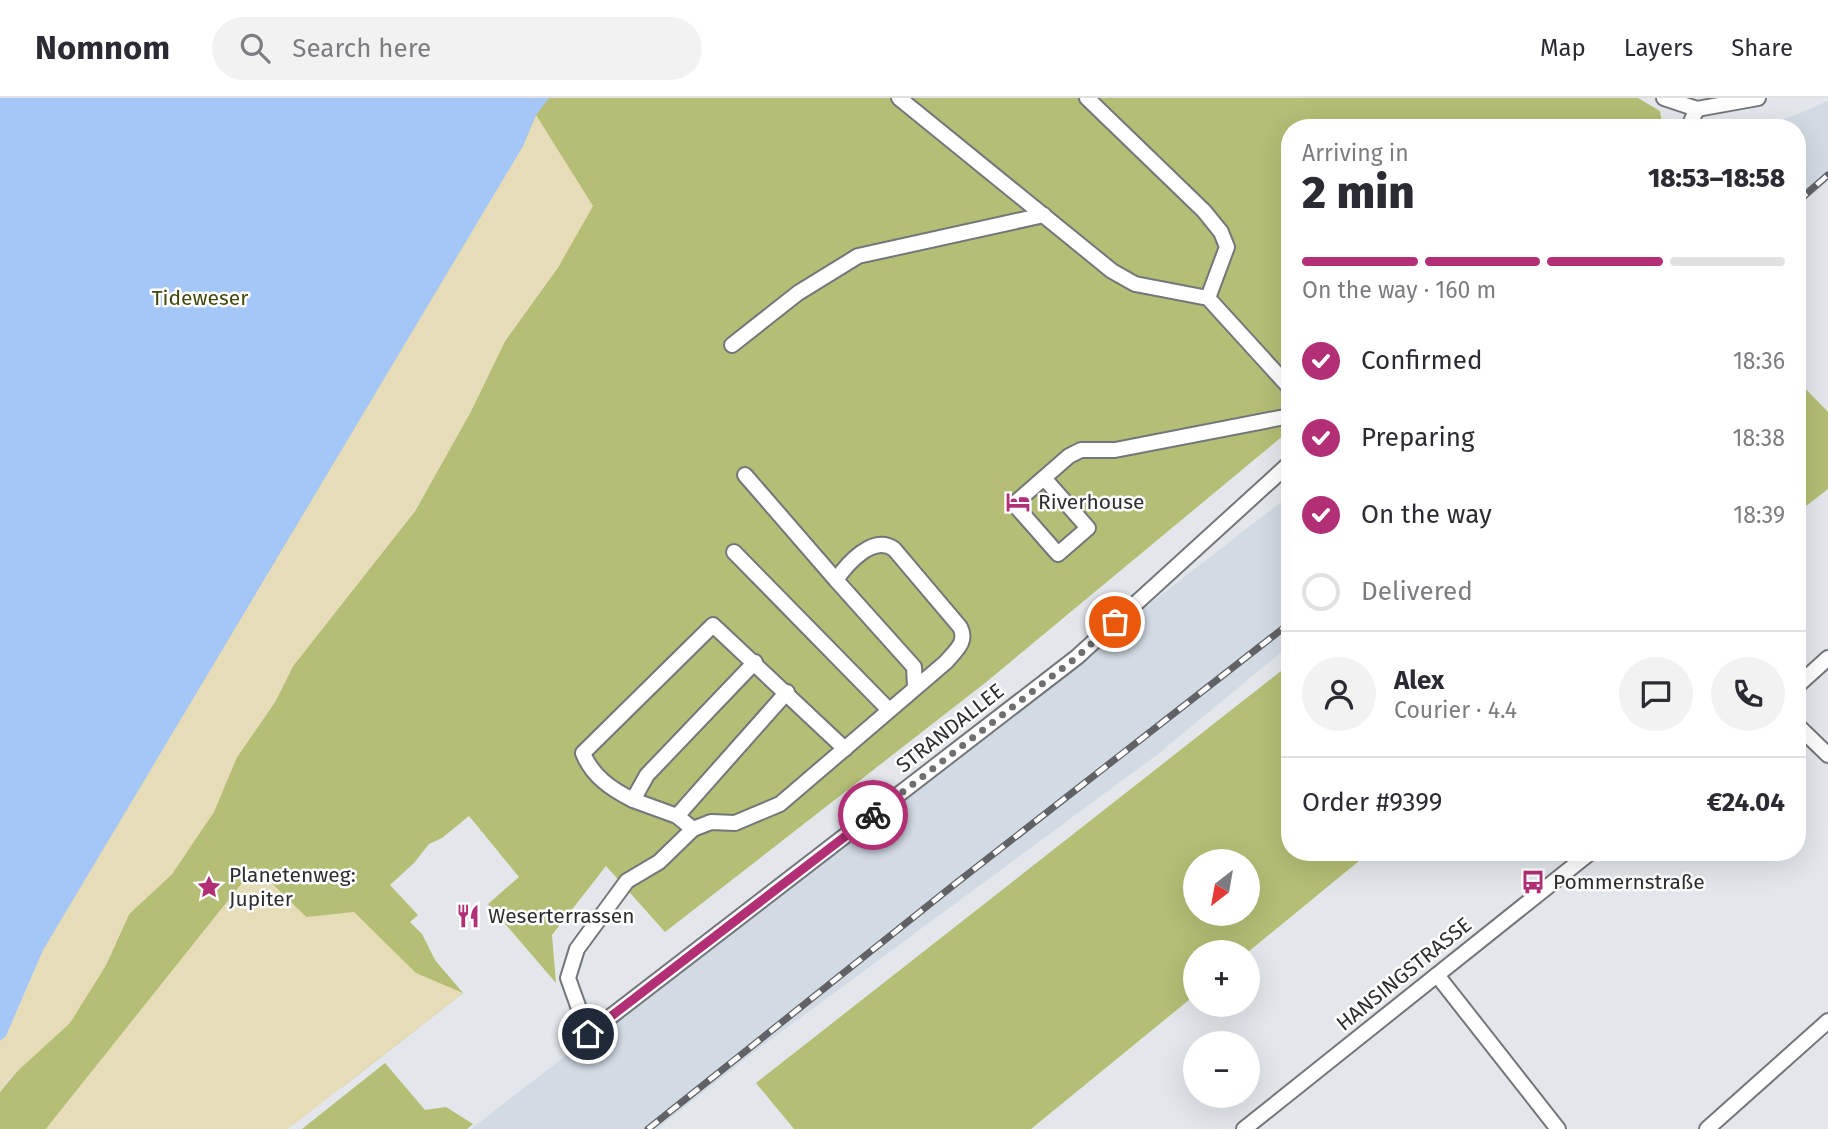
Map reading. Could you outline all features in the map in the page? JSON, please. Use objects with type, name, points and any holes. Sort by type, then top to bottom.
[{"type":"street","points":[[900,98],[1112,271],[1135,284],[1208,298],[1281,378]]},
{"type":"street","points":[[1087,98],[1204,211],[1221,232],[1227,247],[1208,298]]},
{"type":"street","points":[[1664,98],[1697,108],[1758,98]]},
{"type":"street","points":[[1692,119],[1697,108]]},
{"type":"street","points":[[732,345],[798,293],[858,256],[1044,215]]},
{"type":"street","points":[[1044,478],[1088,528],[1058,554],[1014,504],[1069,456],[1081,450],[1115,450],[1281,418]]},
{"type":"street","name":"STRANDALLEE","points":[[693,829],[659,862],[626,881],[577,949],[568,978],[588,1034],[1077,657],[1281,471]]},
{"type":"street","points":[[745,475],[914,667],[915,687]]},
{"type":"street","points":[[836,580],[870,547],[890,546],[960,627],[964,633],[962,642],[946,662],[780,804],[735,822],[711,822],[693,829],[677,816],[633,800],[612,789],[588,766],[583,753],[713,625],[845,748]]},
{"type":"street","points":[[734,551],[889,709]]},
{"type":"street","points":[[1806,678],[1828,657]]},
{"type":"street","points":[[633,800],[647,775],[755,662]]},
{"type":"street","points":[[677,816],[787,692]]},
{"type":"street","points":[[1806,734],[1828,755]]},
{"type":"street","name":"HANSINGSTRASSE","points":[[1244,1129],[1580,861]]},
{"type":"street","points":[[1437,975],[1558,1129]]},
{"type":"street","points":[[1707,1129],[1828,1021]]},
{"type":"shaded area","points":[[1828,101],[1828,181],[1806,200],[1806,119],[1785,119]]},
{"type":"shaded area","points":[[1281,502],[1281,652],[1158,754],[754,1052],[657,1129],[471,1129]]},
{"type":"green space","points":[[0,98],[1638,98],[1660,111],[1661,119],[1281,119],[1281,437],[985,683],[665,932],[606,866],[552,935],[556,983],[488,904],[519,877],[469,816],[442,838],[429,844],[414,863],[390,885],[418,915],[410,922],[422,934],[435,960],[463,993],[341,1088],[306,917],[255,867],[46,1129],[0,1129],[0,1092],[107,963],[129,914],[172,874],[213,812],[237,757],[275,702],[293,666],[415,511],[470,413],[505,341],[559,266],[536,116],[523,146],[43,950],[0,1041]]},
{"type":"green space","points":[[1806,389],[1828,412],[1828,489],[1806,506]]},
{"type":"green space","points":[[1281,671],[1281,861],[1359,861],[1260,942],[1260,940],[1183,940],[1183,1005],[1031,1129],[794,1129],[756,1083]]},
{"type":"green space","points":[[385,1063],[425,1110],[446,1107],[473,1124],[467,1129],[302,1129]]},
{"type":"sand","points":[[536,115],[593,206],[559,266],[505,341],[470,413],[415,511],[293,666],[275,702],[237,757],[214,812],[172,874],[129,914],[105,967],[70,1023],[10,1078],[0,1092],[0,1041],[6,1036],[43,950],[523,146]]},
{"type":"sand","points":[[255,867],[306,917],[354,912],[416,973],[463,993],[288,1129],[46,1129]]},
{"type":"water","name":"Tideweser","points":[[0,98],[549,98],[536,115],[523,146],[43,950],[6,1036],[0,1041]]},
{"type":"railway","points":[[1806,194],[1828,175]]},
{"type":"railway","points":[[648,1129],[955,884],[1281,630]]},
{"type":"way so far","points":[[873,815],[1077,657],[1115,622]]},
{"type":"place","name":"Riverhouse","points":[[1018,502]]},
{"type":"place","name":"Pommernstraße","points":[[1533,882]]},
{"type":"place","name":"Planetenweg: Jupiter","points":[[209,887]]},
{"type":"place","name":"Weserterrassen","points":[[468,916]]},
{"type":"route","points":[[588,1034],[873,815]]}]
